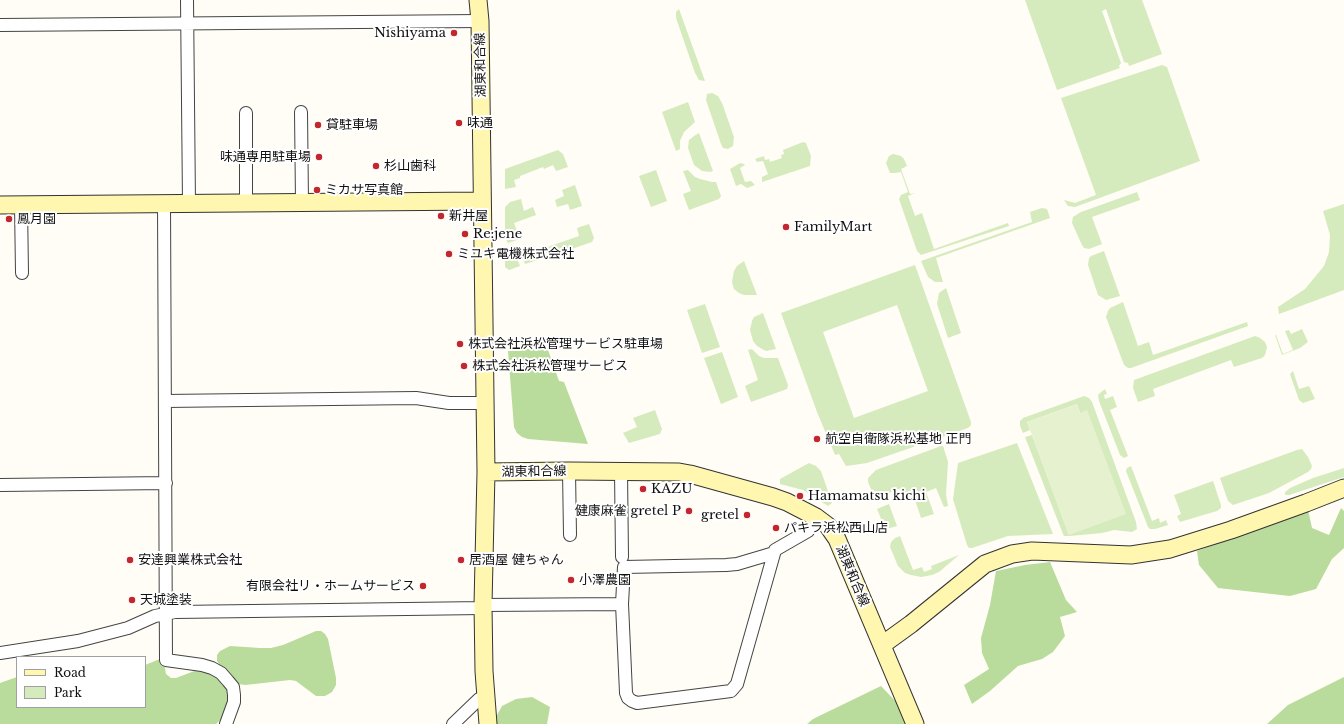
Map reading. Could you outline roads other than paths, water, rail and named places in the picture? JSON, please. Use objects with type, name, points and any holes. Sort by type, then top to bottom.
[{"type":"street","points":[[188,0],[189,203]]},
{"type":"street","name":"湖東和合線","points":[[478,0],[480,21],[486,472],[621,471],[688,474],[773,497],[800,508],[828,526],[836,539],[915,724]]},
{"type":"street","points":[[0,25],[480,21]]},
{"type":"street","points":[[301,112],[302,202]]},
{"type":"street","points":[[246,113],[246,202]]},
{"type":"street","points":[[0,205],[482,201]]},
{"type":"street","points":[[164,203],[166,660],[202,665],[221,673],[232,687],[234,694],[234,702],[226,724]]},
{"type":"street","points":[[21,205],[22,273]]},
{"type":"street","points":[[165,401],[416,398],[449,403],[485,403]]},
{"type":"street","points":[[569,471],[570,535]]},
{"type":"street","points":[[621,471],[622,557]]},
{"type":"street","points":[[486,472],[483,606],[484,665],[488,724]]},
{"type":"street","points":[[0,485],[166,483]]},
{"type":"street","points":[[882,646],[985,564],[1012,554],[1032,551],[1131,555],[1170,550],[1306,504],[1344,488]]},
{"type":"street","points":[[774,553],[737,564],[624,567],[622,604],[626,693],[628,698],[637,703],[731,690],[737,684],[774,553],[777,548],[808,531],[817,518]]},
{"type":"street","points":[[0,653],[78,641],[128,628],[166,613],[185,611],[622,604]]},
{"type":"street","points":[[453,724],[479,699],[486,699]]},
{"type":"place","name":"Nishiyama","points":[[454,33]]},
{"type":"place","name":"味通","points":[[459,123]]},
{"type":"place","name":"貸駐車場","points":[[318,125]]},
{"type":"place","name":"味通専用駐車場","points":[[319,157]]},
{"type":"place","name":"杉山歯科","points":[[376,166]]},
{"type":"place","name":"ミカサ写真館","points":[[317,190]]},
{"type":"place","name":"新井屋","points":[[441,216]]},
{"type":"place","name":"鳳月園","points":[[9,219]]},
{"type":"place","name":"FamilyMart","points":[[786,227]]},
{"type":"place","name":"Re:jene","points":[[465,234]]},
{"type":"place","name":"ミユキ電機株式会社","points":[[449,254]]},
{"type":"place","name":"株式会社浜松管理サービス駐車場","points":[[460,344]]},
{"type":"place","name":"株式会社浜松管理サービス","points":[[464,366]]},
{"type":"place","name":"航空自衛隊浜松基地 正門","points":[[817,439]]},
{"type":"place","name":"KAZU","points":[[643,489]]},
{"type":"place","name":"Hamamatsu kichi","points":[[800,496]]},
{"type":"place","name":"健康麻雀 gretel P","points":[[689,511]]},
{"type":"place","name":"gretel","points":[[747,515]]},
{"type":"place","name":"パキラ浜松西山店","points":[[776,528]]},
{"type":"place","name":"安達興業株式会社","points":[[130,560]]},
{"type":"place","name":"居酒屋 健ちゃん","points":[[461,560]]},
{"type":"place","name":"小澤農園","points":[[571,580]]},
{"type":"place","name":"有限会社リ・ホームサービス","points":[[423,586]]},
{"type":"place","name":"天城塗装","points":[[132,600]]}]
